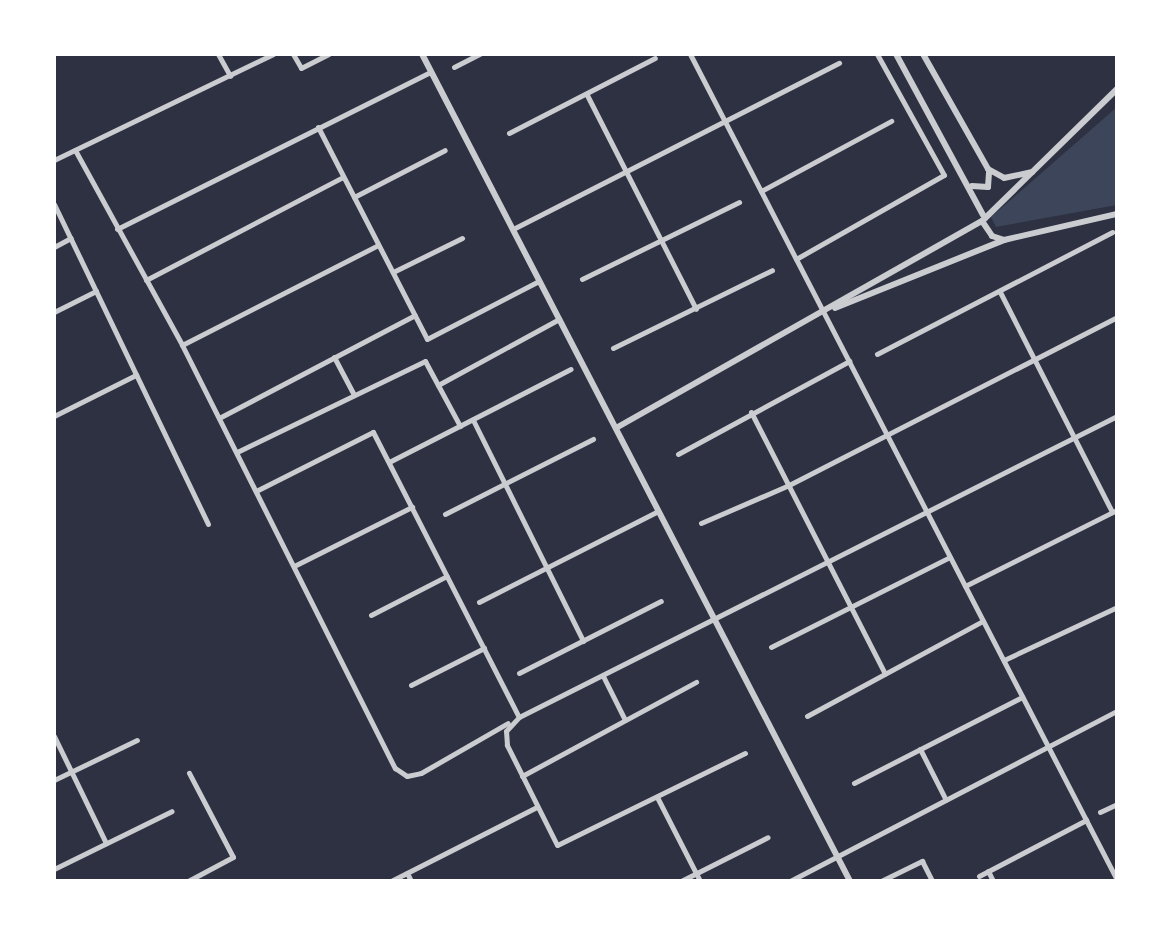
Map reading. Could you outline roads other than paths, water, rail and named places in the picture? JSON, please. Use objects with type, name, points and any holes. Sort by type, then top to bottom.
[{"type":"street","points":[[218,54],[230,76]]},
{"type":"street","points":[[54,160],[273,54]]},
{"type":"street","points":[[293,54],[301,68],[329,54]]},
{"type":"street","points":[[422,54],[850,881]]},
{"type":"street","points":[[454,67],[480,54]]},
{"type":"street","points":[[690,54],[1117,880]]},
{"type":"street","points":[[796,259],[944,175],[877,54]]},
{"type":"street","points":[[896,54],[972,186],[987,232],[1004,240]]},
{"type":"street","points":[[923,54],[988,169],[988,187],[972,186]]},
{"type":"street","points":[[509,133],[655,58]]},
{"type":"street","points":[[513,229],[839,63]]},
{"type":"street","points":[[117,230],[431,72]]},
{"type":"street","points":[[616,428],[824,312],[982,218],[1039,169],[1117,89]]},
{"type":"street","points":[[587,95],[696,309]]},
{"type":"street","points":[[761,191],[891,121]]},
{"type":"street","points":[[318,127],[427,339],[539,281]]},
{"type":"street","points":[[75,150],[182,345],[296,565],[395,768],[407,776],[421,773],[519,717],[1117,416]]},
{"type":"street","points":[[354,197],[445,150]]},
{"type":"street","points":[[988,169],[1004,178],[1039,169]]},
{"type":"street","points":[[146,281],[343,177]]},
{"type":"street","points":[[582,279],[739,202]]},
{"type":"street","points":[[54,204],[208,524]]},
{"type":"street","points":[[824,312],[1004,240],[1117,214]]},
{"type":"street","points":[[877,354],[1112,232]]},
{"type":"street","points":[[54,247],[71,238]]},
{"type":"street","points":[[393,272],[462,238]]},
{"type":"street","points":[[182,345],[378,245]]},
{"type":"street","points":[[613,348],[772,270]]},
{"type":"street","points":[[54,312],[96,291]]},
{"type":"street","points":[[965,586],[1114,511],[1000,292]]},
{"type":"street","points":[[219,418],[415,315]]},
{"type":"street","points":[[701,523],[787,486],[1117,317]]},
{"type":"street","points":[[438,385],[559,319]]},
{"type":"street","points":[[334,357],[354,395]]},
{"type":"street","points":[[237,452],[425,361],[460,426]]},
{"type":"street","points":[[678,454],[849,361]]},
{"type":"street","points":[[389,462],[571,369]]},
{"type":"street","points":[[54,416],[136,375]]},
{"type":"street","points":[[751,412],[848,608],[885,674]]},
{"type":"street","points":[[473,420],[583,641]]},
{"type":"street","points":[[256,491],[373,432],[519,717]]},
{"type":"street","points":[[445,514],[593,439]]},
{"type":"street","points":[[296,565],[412,507]]},
{"type":"street","points":[[479,602],[658,511]]},
{"type":"street","points":[[771,647],[950,557]]},
{"type":"street","points":[[371,615],[447,576]]},
{"type":"street","points":[[519,673],[661,601]]},
{"type":"street","points":[[1004,660],[1117,607]]},
{"type":"street","points":[[807,716],[983,621]]},
{"type":"street","points":[[411,685],[484,648]]},
{"type":"street","points":[[603,676],[625,720]]},
{"type":"street","points":[[522,776],[696,682]]},
{"type":"street","points":[[854,783],[1022,697]]},
{"type":"street","points":[[790,881],[1117,711]]},
{"type":"street","points":[[511,722],[507,745],[557,845],[745,753]]},
{"type":"street","points":[[54,736],[106,843]]},
{"type":"street","points":[[54,780],[137,740]]},
{"type":"street","points":[[920,749],[946,800]]},
{"type":"street","points":[[188,881],[233,857],[189,773]]},
{"type":"street","points":[[657,797],[700,881]]},
{"type":"street","points":[[1100,812],[1117,804]]},
{"type":"street","points":[[391,881],[537,807]]},
{"type":"street","points":[[54,869],[172,811]]},
{"type":"street","points":[[979,876],[1086,820]]},
{"type":"street","points":[[681,881],[768,837]]},
{"type":"street","points":[[881,881],[922,861],[932,881]]},
{"type":"street","points":[[988,871],[993,881]]},
{"type":"street","points":[[407,873],[411,881]]}]
